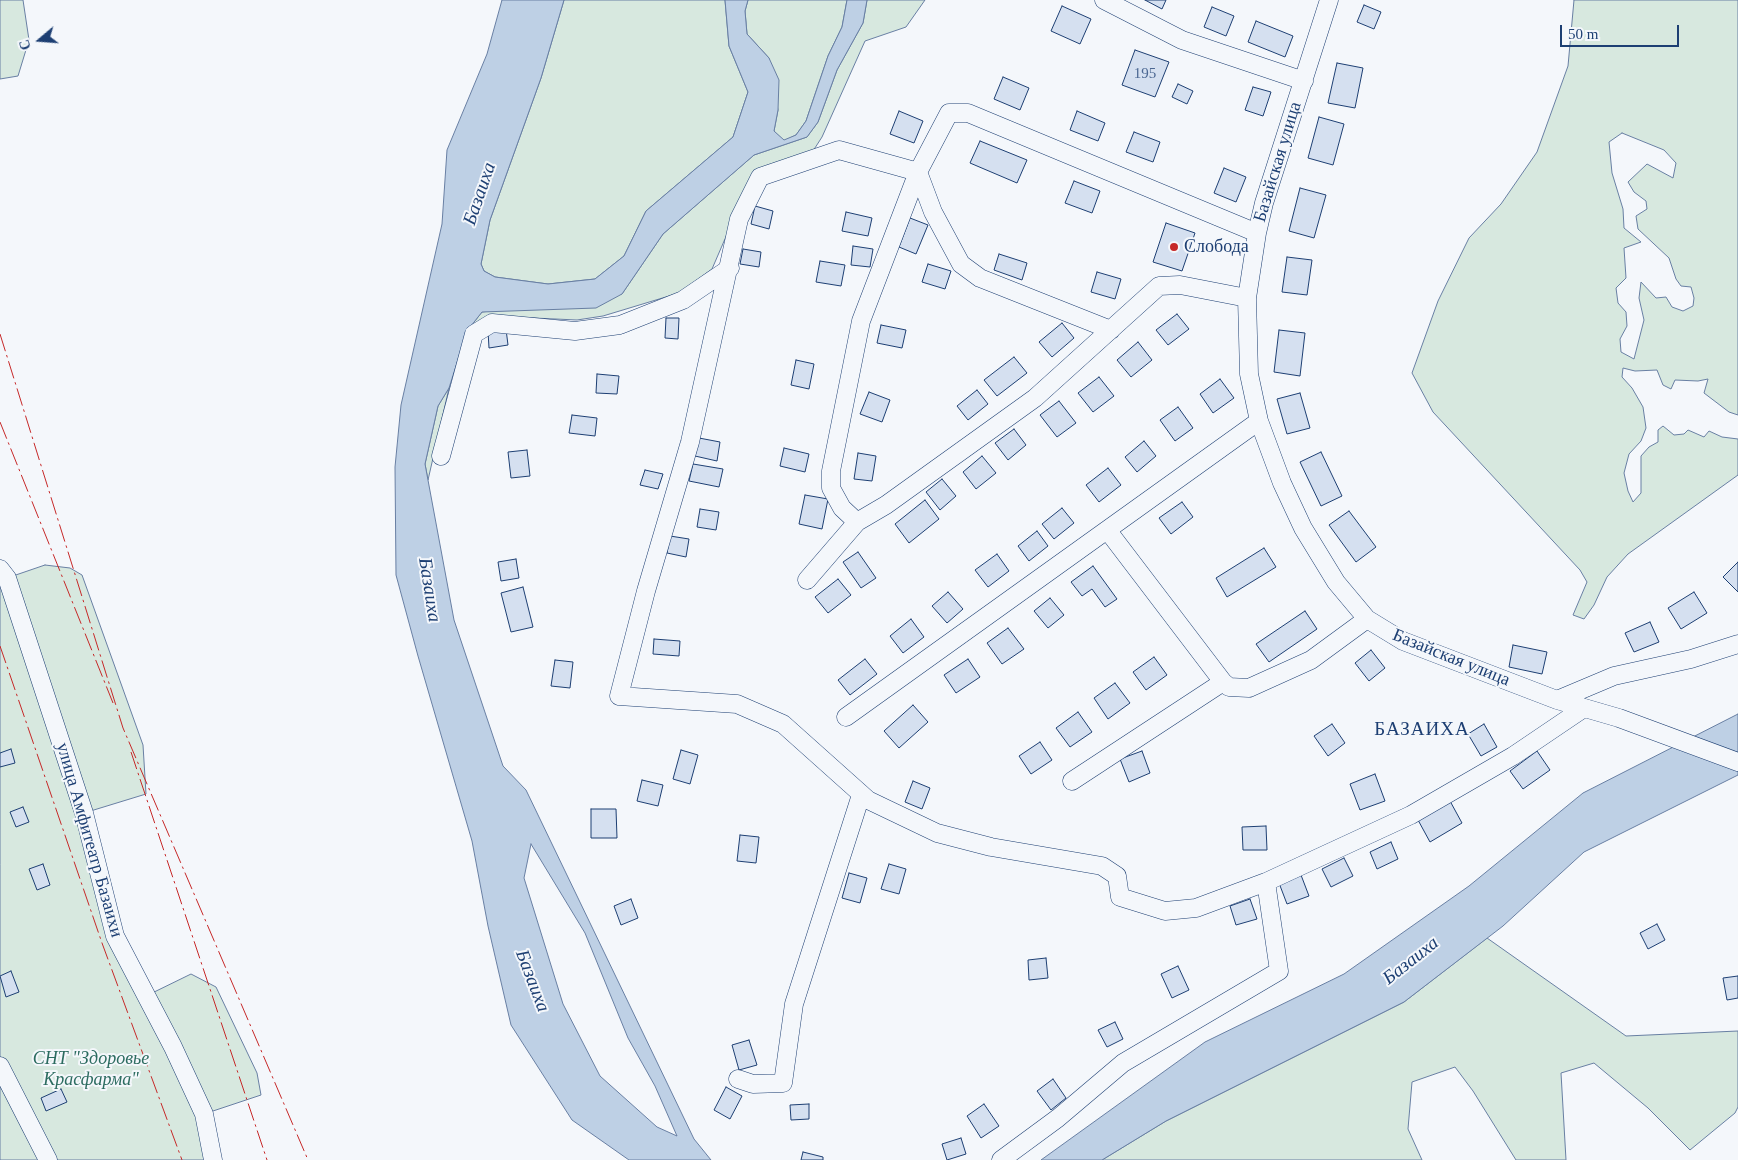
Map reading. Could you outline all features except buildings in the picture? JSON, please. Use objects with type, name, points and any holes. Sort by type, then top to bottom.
[{"type":"street","points":[[1104,0],[1182,40],[1304,80]]},
{"type":"street","name":"Базайская улица","points":[[1329,0],[1264,203],[1257,232],[1247,298],[1249,374],[1259,422],[1282,483],[1302,528],[1336,582],[1368,619],[1403,641],[1557,700],[1619,718],[1738,762]]},
{"type":"street","points":[[857,522],[842,508],[832,488],[831,471],[861,321],[918,172],[949,113],[968,113],[1257,232]]},
{"type":"street","points":[[918,172],[838,150],[760,177],[739,219],[730,268],[690,442],[646,591],[619,696],[737,704],[782,724],[861,795],[937,833],[991,847],[1102,866],[1117,876],[1120,897],[1165,911],[1196,908],[1266,882],[1411,815],[1514,756],[1584,708]]},
{"type":"street","points":[[918,172],[932,212],[961,264],[980,278],[1111,330]]},
{"type":"street","points":[[441,456],[474,334],[480,330],[492,323],[576,330],[620,325],[683,300],[730,268]]},
{"type":"street","points":[[807,580],[857,522],[886,505],[1035,398],[1160,286],[1180,285],[1247,298]]},
{"type":"street","points":[[846,717],[1259,422]]},
{"type":"street","points":[[1108,531],[1229,688],[1248,688],[1311,660],[1368,619]]},
{"type":"street","name":"улица Амфитеатр Базаихи","points":[[0,569],[7,578],[84,813],[115,936],[173,1047],[204,1114],[213,1160]]},
{"type":"street","points":[[1557,700],[1614,676],[1691,659],[1738,644]]},
{"type":"street","points":[[1072,781],[1223,682]]},
{"type":"street","points":[[738,1078],[754,1084],[783,1083],[794,1004],[861,795]]},
{"type":"street","points":[[1001,1160],[1058,1118],[1123,1063],[1279,971],[1266,882]]},
{"type":"street","points":[[0,1066],[48,1160]]},
{"type":"green space","points":[[0,0],[23,0],[29,40],[18,76],[0,79]]},
{"type":"green space","points":[[564,0],[725,0],[729,46],[748,92],[733,137],[646,211],[624,256],[595,279],[548,284],[495,277],[484,271],[481,264],[490,220],[541,78]]},
{"type":"green space","points":[[748,0],[847,0],[842,27],[828,56],[806,121],[796,135],[784,141],[774,131],[778,110],[769,58],[747,34],[745,11]]},
{"type":"green space","points":[[867,0],[925,0],[906,27],[865,41],[822,137],[813,151],[759,169],[734,218],[712,269],[679,293],[603,316],[577,320],[512,317],[467,331],[482,312],[622,294],[663,234],[754,155],[807,137],[818,122],[837,70],[863,23]]},
{"type":"green space","points":[[1574,0],[1738,0],[1738,415],[1729,412],[1704,393],[1708,379],[1698,381],[1675,380],[1671,389],[1663,385],[1657,370],[1635,371],[1623,368],[1622,377],[1632,388],[1643,407],[1646,428],[1641,441],[1629,454],[1624,473],[1628,491],[1633,502],[1641,493],[1641,456],[1649,447],[1658,442],[1658,430],[1663,426],[1674,435],[1684,434],[1688,430],[1704,437],[1709,431],[1722,437],[1738,439],[1738,475],[1628,554],[1607,577],[1594,605],[1584,619],[1573,615],[1587,582],[1580,570],[1433,412],[1412,373],[1438,301],[1469,238],[1501,204],[1537,152],[1568,66]],"holes":[[[1622,133],[1664,150],[1676,163],[1673,178],[1647,164],[1628,182],[1634,192],[1646,201],[1647,209],[1636,216],[1638,229],[1669,258],[1676,279],[1681,286],[1691,287],[1694,298],[1693,306],[1683,311],[1672,307],[1666,297],[1656,298],[1641,282],[1639,298],[1644,320],[1634,359],[1621,352],[1620,339],[1627,326],[1626,312],[1618,303],[1616,288],[1626,278],[1624,248],[1641,242],[1624,228],[1623,209],[1612,173],[1609,142]]]},
{"type":"green space","points":[[449,388],[428,480],[425,464],[438,406]]},
{"type":"green space","name":"СНТ \"Здоровье Красфарма\"","points":[[45,565],[70,568],[82,575],[143,745],[146,794],[84,813],[115,936],[146,996],[191,974],[216,987],[257,1073],[261,1095],[204,1114],[213,1160],[0,1160],[0,569],[7,578]]},
{"type":"green space","points":[[1487,938],[1626,1036],[1738,1031],[1738,1107],[1735,1113],[1690,1150],[1648,1108],[1594,1063],[1561,1073],[1566,1160],[1516,1160],[1473,1091],[1455,1067],[1412,1082],[1408,1129],[1422,1160],[1102,1160],[1166,1121],[1404,1002]]},
{"type":"water","name":"Базаиха","points":[[502,0],[564,0],[541,78],[490,220],[481,264],[484,271],[495,277],[548,284],[595,279],[624,256],[646,211],[733,137],[748,92],[729,46],[725,0],[748,0],[745,11],[747,34],[769,58],[779,80],[778,110],[774,131],[784,140],[796,135],[806,121],[828,56],[842,27],[847,0],[867,0],[863,23],[837,70],[818,122],[807,137],[754,155],[663,234],[622,294],[596,308],[482,312],[467,331],[449,388],[438,406],[425,464],[454,620],[503,766],[526,790],[694,1139],[711,1160],[629,1160],[572,1120],[511,1025],[488,926],[472,841],[396,575],[395,467],[401,405],[442,224],[447,150],[487,54]],"holes":[[[531,844],[585,933],[628,1038],[655,1086],[677,1136],[657,1127],[600,1076],[563,1004],[524,878]]]},
{"type":"water","name":"Базаиха","points":[[1738,714],[1738,775],[1584,852],[1503,926],[1404,1002],[1166,1121],[1102,1160],[1041,1160],[1205,1042],[1344,974],[1469,886],[1583,793]]},
{"type":"power","points":[[0,334],[123,728],[308,1160]]},
{"type":"power","points":[[0,422],[113,703]]},
{"type":"power","points":[[0,646],[102,943],[182,1160]]},
{"type":"power","points":[[131,752],[267,1160]]},
{"type":"place","name":"Слобода","points":[[1174,247]]},
{"type":"district","name":"БАЗАИХА","points":[[1422,730]]}]
